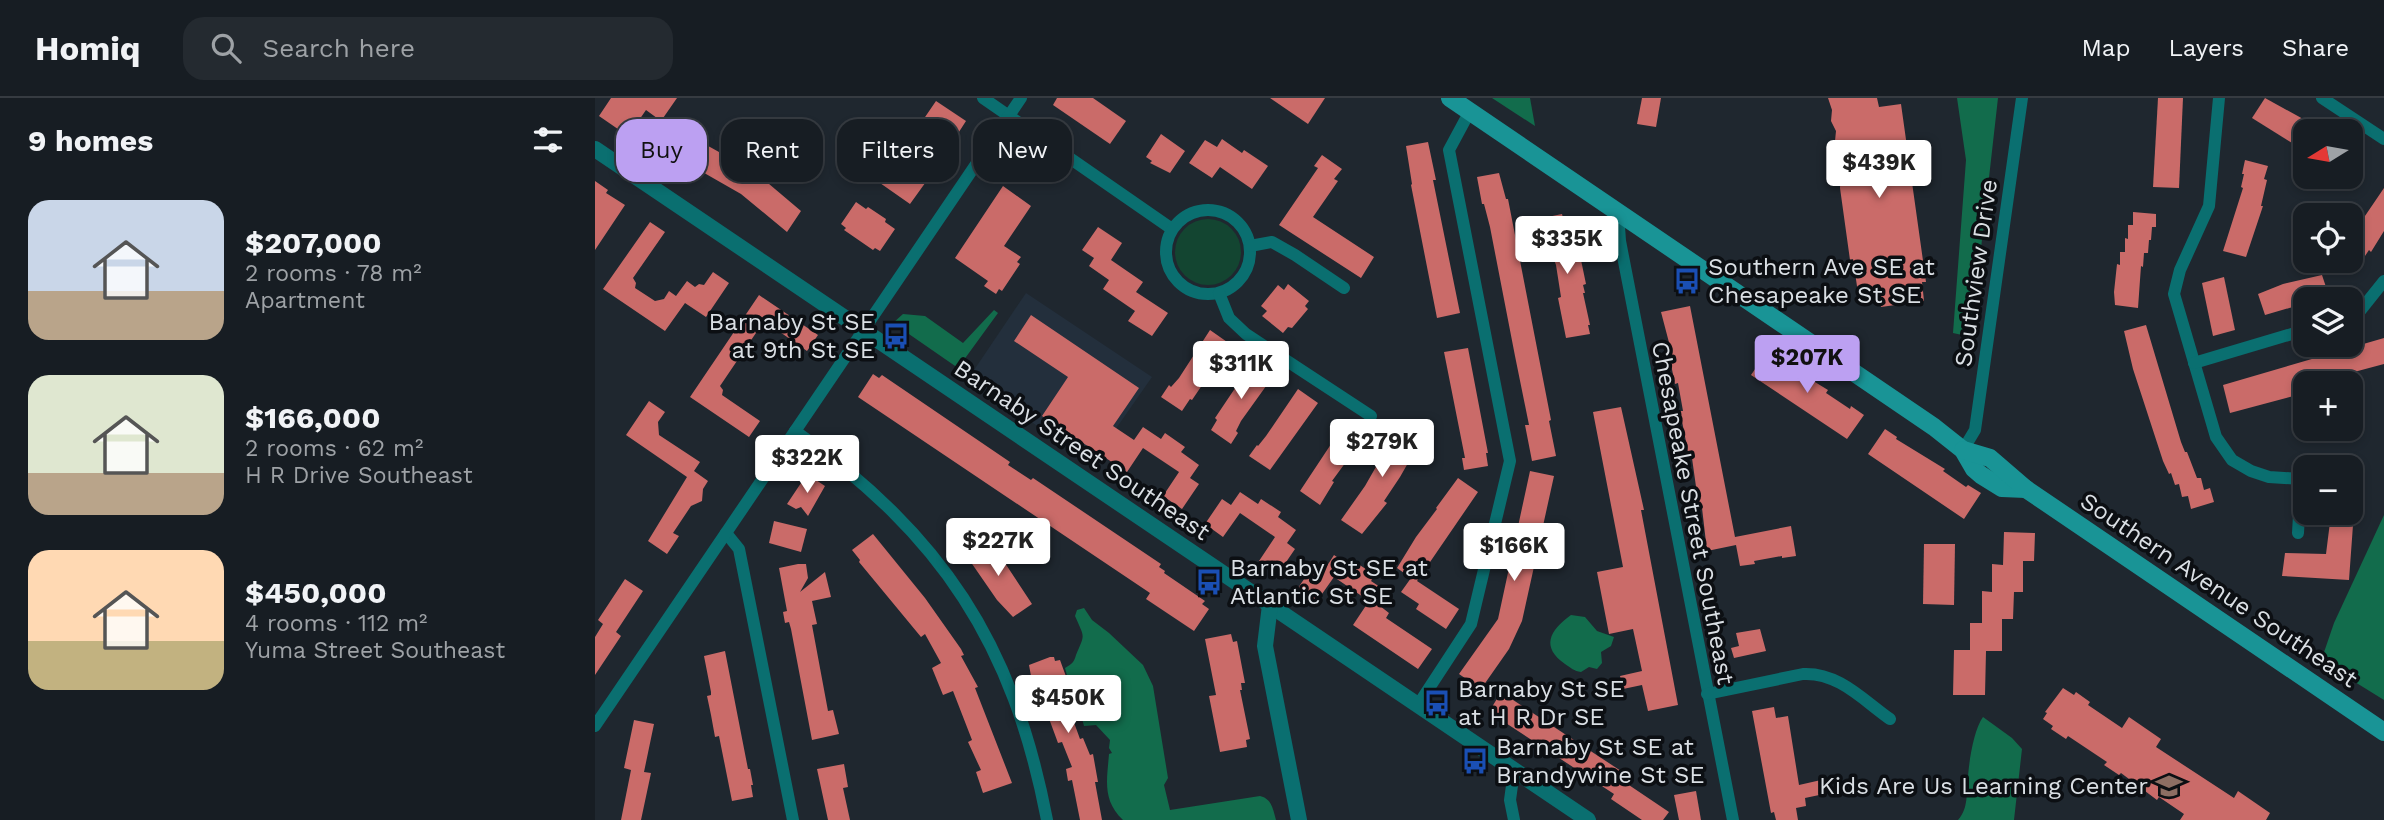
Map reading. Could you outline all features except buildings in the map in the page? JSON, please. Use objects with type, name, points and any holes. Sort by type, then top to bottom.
[{"type":"main road","name":"Southern Avenue Southeast","points":[[1450,98],[1907,408],[1963,450],[1990,457],[2026,489],[2384,732]]},
{"type":"street","points":[[982,98],[1172,229]]},
{"type":"street","points":[[597,718],[1021,98]]},
{"type":"street","name":"Southview Drive","points":[[1963,450],[1975,430],[2022,98]]},
{"type":"street","points":[[2220,98],[2209,206],[2180,270],[2174,294],[2216,437],[2232,460],[2269,477],[2301,479],[2298,533]]},
{"type":"street","points":[[2322,98],[2384,139]]},
{"type":"street","points":[[1418,705],[1471,624],[1510,461],[1449,150],[1470,111]]},
{"type":"street","name":"Barnaby Street Southeast","points":[[595,149],[1588,820]]},
{"type":"street","points":[[1205,209],[1228,214],[1241,225],[1250,246],[1248,264],[1243,275],[1230,288],[1219,293],[1196,292],[1181,285],[1167,261],[1166,251],[1172,229],[1183,217],[1205,209]]},
{"type":"street","name":"Chesapeake Street Southeast","points":[[1618,214],[1620,241],[1733,820]]},
{"type":"street","points":[[1250,246],[1272,242],[1344,288]]},
{"type":"street","points":[[2363,307],[2384,281]]},
{"type":"street","points":[[1219,293],[1229,318],[1247,334],[1371,416]]},
{"type":"street","points":[[2194,363],[2293,334]]},
{"type":"street","points":[[795,431],[855,476],[898,516],[958,589],[991,644],[1015,700],[1032,752],[1047,820]]},
{"type":"street","points":[[726,533],[739,549],[793,820]]},
{"type":"street","points":[[1270,605],[1265,646],[1299,820]]},
{"type":"street","points":[[1707,694],[1804,674],[1819,674],[1838,681],[1890,719]]},
{"type":"street","points":[[1514,771],[1510,800],[1514,820]]},
{"type":"shaded area","points":[[1026,293],[1152,377],[1092,463],[968,379]]},
{"type":"green space","points":[[1492,98],[1530,98],[1535,126]]},
{"type":"green space","points":[[1957,98],[1998,98],[1971,337],[1953,333],[1966,160]]},
{"type":"green space","points":[[1208,219],[1221,222],[1231,229],[1238,239],[1241,252],[1238,265],[1231,275],[1221,282],[1208,285],[1195,282],[1185,275],[1178,265],[1175,252],[1178,239],[1185,229],[1195,222]]},
{"type":"green space","points":[[994,310],[998,313],[958,368],[893,323],[903,314],[925,316],[963,343]]},
{"type":"green space","points":[[2384,515],[2384,700],[2321,661],[2334,623]]},
{"type":"green space","points":[[1084,608],[1092,620],[1143,665],[1153,686],[1168,778],[1164,785],[1170,810],[1260,796],[1270,802],[1276,820],[1123,820],[1112,805],[1107,789],[1109,754],[1112,753],[1109,748],[1110,740],[1096,725],[1084,726],[1065,668],[1073,661],[1082,639],[1075,616],[1077,610]]},
{"type":"green space","points":[[1571,615],[1585,617],[1597,631],[1614,637],[1611,646],[1601,652],[1602,663],[1597,669],[1589,667],[1581,672],[1576,671],[1557,658],[1553,651],[1553,633]]},
{"type":"green space","points":[[1983,717],[2012,738],[2022,749],[2014,820],[1958,820],[1965,805],[1973,746]]},
{"type":"place","name":"Southern Ave SE at Chesapeake St SE","points":[[1687,281]]},
{"type":"place","name":"Barnaby St SE at 9th St SE","points":[[896,336]]},
{"type":"place","name":"Barnaby St SE at Atlantic St SE","points":[[1209,582]]},
{"type":"place","name":"Barnaby St SE at H R Dr SE","points":[[1437,703]]},
{"type":"place","name":"Barnaby St SE at Brandywine St SE","points":[[1475,761]]},
{"type":"place","name":"Kids Are Us Learning Center","points":[[2169,786]]}]
